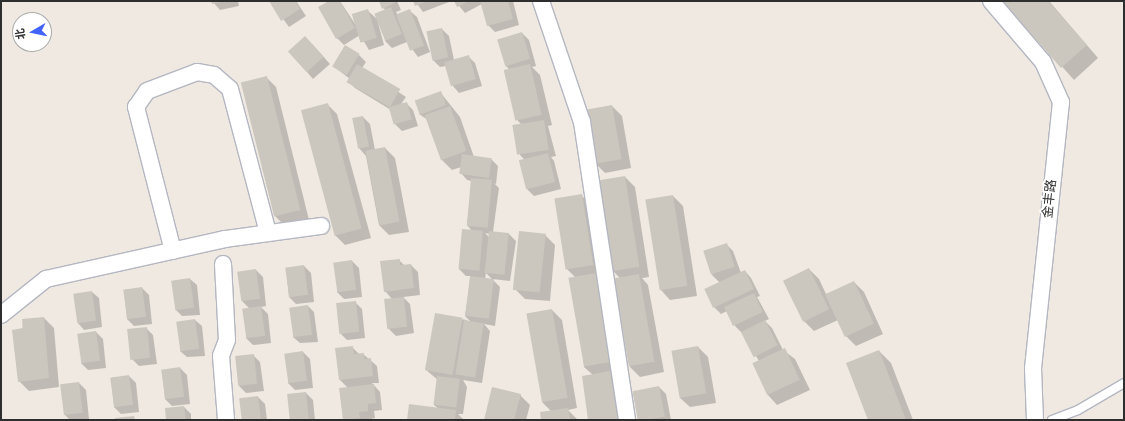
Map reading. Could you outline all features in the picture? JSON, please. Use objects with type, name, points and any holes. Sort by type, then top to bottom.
[{"type":"street","points":[[541,1],[582,122],[627,420]]},
{"type":"street","name":"金丰路","points":[[991,1],[1043,62],[1061,102],[1033,368],[1035,420]]},
{"type":"street","points":[[174,251],[136,107],[147,91],[198,72],[214,75],[230,89],[268,233]]},
{"type":"street","points":[[1,315],[46,279],[174,251],[268,233],[321,226]]},
{"type":"street","points":[[223,264],[227,340],[221,356],[226,420]]},
{"type":"lane","points":[[1052,420],[1078,410],[1124,383]]},
{"type":"building","points":[[211,1],[222,1],[222,2],[212,4]]},
{"type":"building","points":[[269,1],[295,1],[300,9],[281,21]]},
{"type":"building","points":[[329,1],[340,1],[355,28],[336,39],[318,7]]},
{"type":"building","points":[[379,1],[394,1],[395,3],[382,9]]},
{"type":"building","points":[[413,1],[428,1],[415,6]]},
{"type":"building","points":[[454,1],[469,1],[457,7]]},
{"type":"building","points":[[480,1],[508,1],[513,19],[487,26]]},
{"type":"building","points":[[1002,1],[1048,1],[1087,45],[1061,68]]},
{"type":"building","points":[[391,7],[402,34],[385,41],[374,14]]},
{"type":"building","points":[[368,9],[377,38],[361,43],[352,14]]},
{"type":"building","points":[[410,9],[424,45],[410,51],[396,14]]},
{"type":"building","points":[[442,28],[448,57],[433,61],[426,31]]},
{"type":"building","points":[[522,32],[530,59],[505,66],[497,40]]},
{"type":"building","points":[[305,36],[324,57],[307,72],[288,51]]},
{"type":"building","points":[[345,45],[360,54],[347,75],[332,66]]},
{"type":"building","points":[[469,55],[476,79],[451,86],[444,62]]},
{"type":"building","points":[[357,64],[400,89],[390,107],[346,82]]},
{"type":"building","points":[[530,64],[542,115],[515,121],[504,70]]},
{"type":"building","points":[[267,76],[300,210],[274,216],[241,83]]},
{"type":"building","points":[[441,91],[446,105],[420,115],[415,101]]},
{"type":"building","points":[[407,102],[412,119],[394,125],[389,107]]},
{"type":"building","points":[[328,103],[362,229],[335,236],[301,110]]},
{"type":"building","points":[[612,105],[622,159],[595,164],[585,110]]},
{"type":"building","points":[[450,106],[466,151],[441,160],[425,115]]},
{"type":"building","points":[[363,116],[369,146],[358,149],[352,118]]},
{"type":"building","points":[[544,120],[549,150],[517,155],[512,125]]},
{"type":"building","points":[[385,147],[400,222],[380,225],[365,151]]},
{"type":"building","points":[[548,153],[555,182],[526,189],[519,160]]},
{"type":"building","points":[[462,154],[492,158],[489,178],[459,174]]},
{"type":"building","points":[[625,176],[639,267],[612,271],[597,180]]},
{"type":"building","points":[[471,178],[492,180],[488,228],[467,226]]},
{"type":"building","points":[[582,194],[593,265],[566,269],[554,198]]},
{"type":"building","points":[[673,195],[687,286],[660,290],[645,199]]},
{"type":"building","points":[[462,229],[483,231],[479,271],[459,269]]},
{"type":"building","points":[[489,231],[509,233],[505,275],[485,273]]},
{"type":"building","points":[[519,231],[546,234],[540,292],[513,290]]},
{"type":"building","points":[[727,243],[735,267],[711,275],[703,251]]},
{"type":"building","points":[[400,259],[400,265],[411,264],[414,288],[384,292],[380,261]]},
{"type":"building","points":[[352,260],[356,290],[337,292],[333,263]]},
{"type":"building","points":[[304,265],[308,295],[289,297],[285,268]]},
{"type":"building","points":[[809,268],[829,309],[803,322],[783,281]]},
{"type":"building","points":[[256,269],[260,299],[241,301],[237,272]]},
{"type":"building","points":[[745,270],[754,289],[713,308],[704,289]]},
{"type":"building","points":[[596,273],[612,362],[584,366],[568,278]]},
{"type":"building","points":[[639,274],[654,362],[629,366],[613,279]]},
{"type":"building","points":[[470,276],[494,279],[489,319],[465,316]]},
{"type":"building","points":[[190,278],[194,308],[175,310],[171,281]]},
{"type":"building","points":[[854,281],[874,324],[845,337],[825,295]]},
{"type":"building","points":[[142,287],[146,317],[127,319],[123,290]]},
{"type":"building","points":[[92,291],[96,321],[77,323],[73,294]]},
{"type":"building","points":[[754,293],[763,312],[733,326],[724,307]]},
{"type":"building","points":[[404,297],[407,327],[387,329],[384,299]]},
{"type":"building","points":[[356,301],[359,332],[339,334],[336,303]]},
{"type":"building","points":[[308,305],[312,335],[293,337],[289,308]]},
{"type":"building","points":[[261,306],[265,336],[246,338],[242,309]]},
{"type":"building","points":[[552,309],[568,398],[542,402],[526,314]]},
{"type":"building","points":[[435,313],[463,318],[453,375],[425,370]]},
{"type":"building","points":[[44,317],[49,378],[18,382],[12,330],[23,328],[22,319]]},
{"type":"building","points":[[195,319],[199,349],[180,351],[176,322]]},
{"type":"building","points":[[464,320],[484,323],[475,377],[455,374]]},
{"type":"building","points":[[765,320],[778,345],[754,357],[741,332]]},
{"type":"building","points":[[147,327],[150,358],[130,360],[127,329]]},
{"type":"building","points":[[96,331],[100,361],[81,363],[77,334]]},
{"type":"building","points":[[353,346],[354,354],[364,353],[364,359],[371,358],[373,376],[339,380],[335,348]]},
{"type":"building","points":[[698,346],[706,393],[680,398],[671,351]]},
{"type":"building","points":[[785,348],[800,380],[767,395],[752,363]]},
{"type":"building","points":[[879,350],[906,420],[868,420],[846,363]]},
{"type":"building","points":[[303,351],[307,381],[288,383],[284,354]]},
{"type":"building","points":[[254,354],[257,384],[238,386],[235,356]]},
{"type":"building","points":[[180,367],[184,397],[165,399],[161,370]]},
{"type":"building","points":[[610,371],[618,420],[588,420],[582,376]]},
{"type":"building","points":[[129,375],[133,405],[114,407],[110,378]]},
{"type":"building","points":[[437,376],[460,379],[456,408],[433,405]]},
{"type":"building","points":[[79,382],[83,413],[64,415],[60,384]]},
{"type":"building","points":[[374,384],[376,403],[368,404],[368,411],[359,412],[360,418],[343,420],[339,388]]},
{"type":"building","points":[[659,386],[665,416],[638,420],[632,391]]},
{"type":"building","points":[[492,387],[521,394],[514,420],[484,420]]},
{"type":"building","points":[[306,392],[309,420],[290,420],[287,394]]},
{"type":"building","points":[[258,396],[261,420],[242,420],[239,398]]},
{"type":"building","points":[[409,404],[456,410],[455,420],[407,420]]},
{"type":"building","points":[[184,406],[186,420],[166,420],[165,408]]},
{"type":"building","points":[[568,408],[570,420],[541,420],[540,412]]},
{"type":"building","points":[[134,416],[135,420],[115,420],[115,418]]}]
